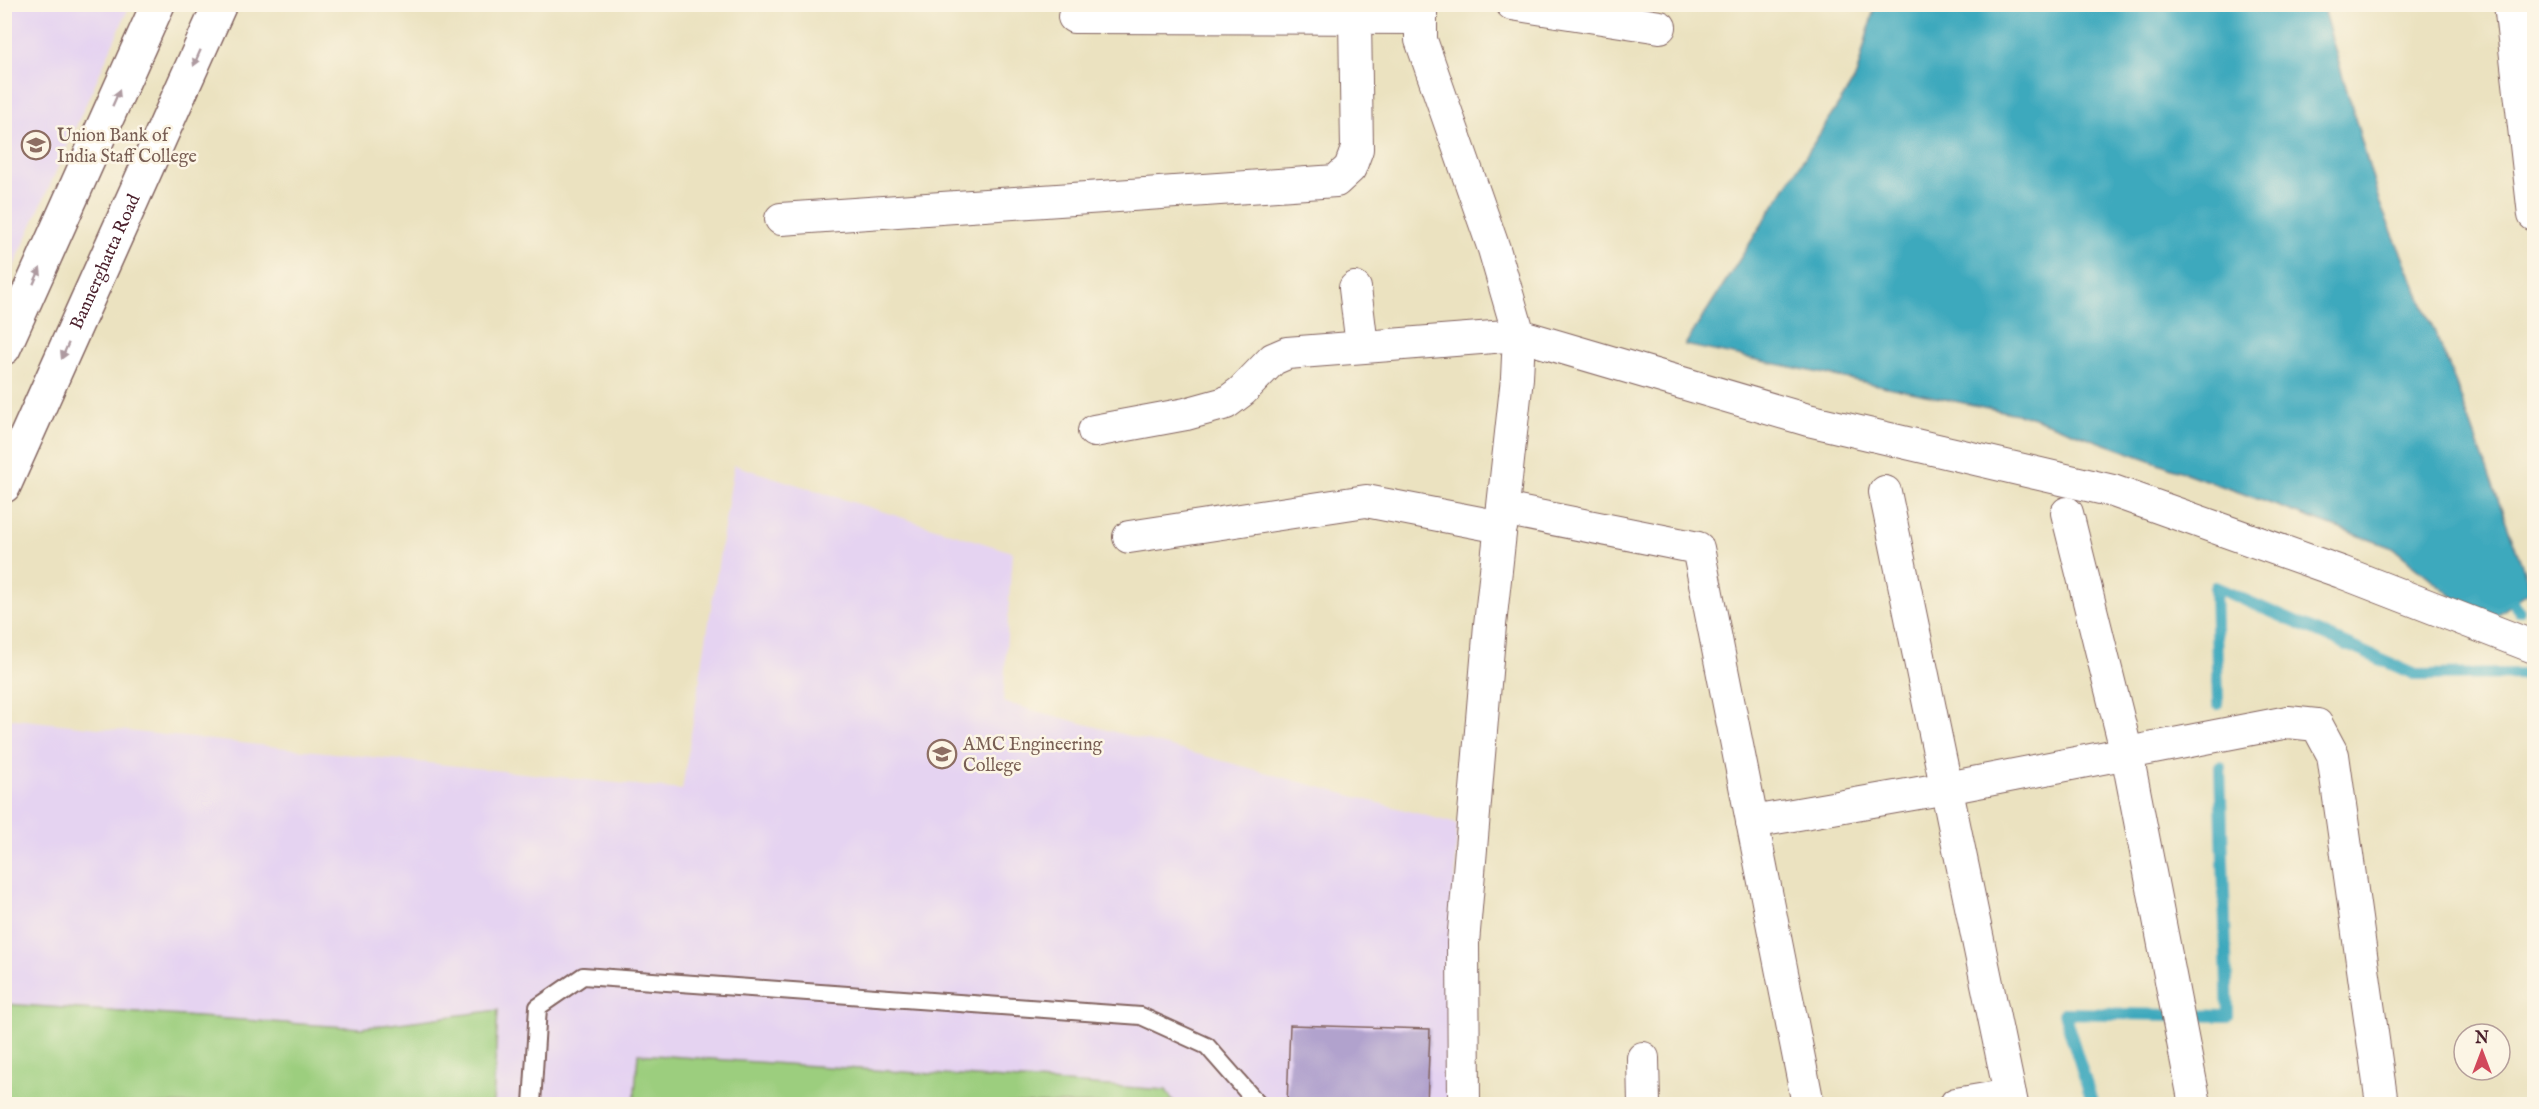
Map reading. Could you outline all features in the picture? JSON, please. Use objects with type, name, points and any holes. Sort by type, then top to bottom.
[{"type":"main road","points":[[4,348],[158,4]]},
{"type":"main road","name":"Bannerghatta Road","points":[[4,486],[220,4]]},
{"type":"street","points":[[1512,4],[1660,27]]},
{"type":"street","points":[[2510,4],[2535,215]]},
{"type":"street","points":[[1074,17],[1355,18],[1421,11],[1421,40],[1494,249],[1519,334],[1490,625],[1463,943],[1464,1104]]},
{"type":"street","points":[[781,219],[1336,181],[1350,168],[1357,149],[1355,18]]},
{"type":"street","points":[[1355,288],[1362,346]]},
{"type":"street","points":[[1094,431],[1186,414],[1227,403],[1242,391],[1272,359],[1287,353],[1519,334],[1808,420],[2114,491],[2341,572],[2535,647]]},
{"type":"street","points":[[1885,492],[2011,1100],[1956,1104]]},
{"type":"street","points":[[1129,537],[1366,501],[1502,518],[1698,548],[1808,1104]]},
{"type":"street","points":[[2067,513],[2127,754],[2195,1104]]},
{"type":"street","points":[[1752,822],[1947,788],[2288,722],[2317,725],[2333,755],[2382,1104]]},
{"type":"street","points":[[1643,1058],[1644,1104]]},
{"type":"lane","points":[[532,1104],[538,1007],[583,976],[1141,1016],[1207,1046],[1258,1104]]},
{"type":"shaded area","name":"Union Bank of India Staff College","points":[[4,5],[130,5],[5,286]]},
{"type":"shaded area","name":"AMC Engineering College","points":[[734,465],[1012,552],[1003,702],[1457,824],[1449,1104],[5,1104],[5,718],[682,790]]},
{"type":"green space","points":[[4,1004],[361,1028],[498,1010],[493,1104],[5,1104]]},
{"type":"green space","points":[[638,1054],[1166,1090],[1175,1104],[634,1104]]},
{"type":"water","points":[[1875,5],[2322,5],[2380,204],[2449,365],[2531,590],[2485,623],[2393,548],[2031,417],[1685,345],[1856,77]]},
{"type":"building","points":[[1290,1025],[1430,1029],[1427,1104],[1287,1104]]},
{"type":"waterway","points":[[2218,704],[2215,587],[2416,675],[2534,674]]},
{"type":"waterway","points":[[2504,592],[2519,610]]},
{"type":"waterway","points":[[2093,1104],[2064,1013],[2228,1016],[2220,767]]},
{"type":"place","name":"Union Bank of India Staff College","points":[[36,145]]},
{"type":"place","name":"AMC Engineering College","points":[[942,754]]}]
